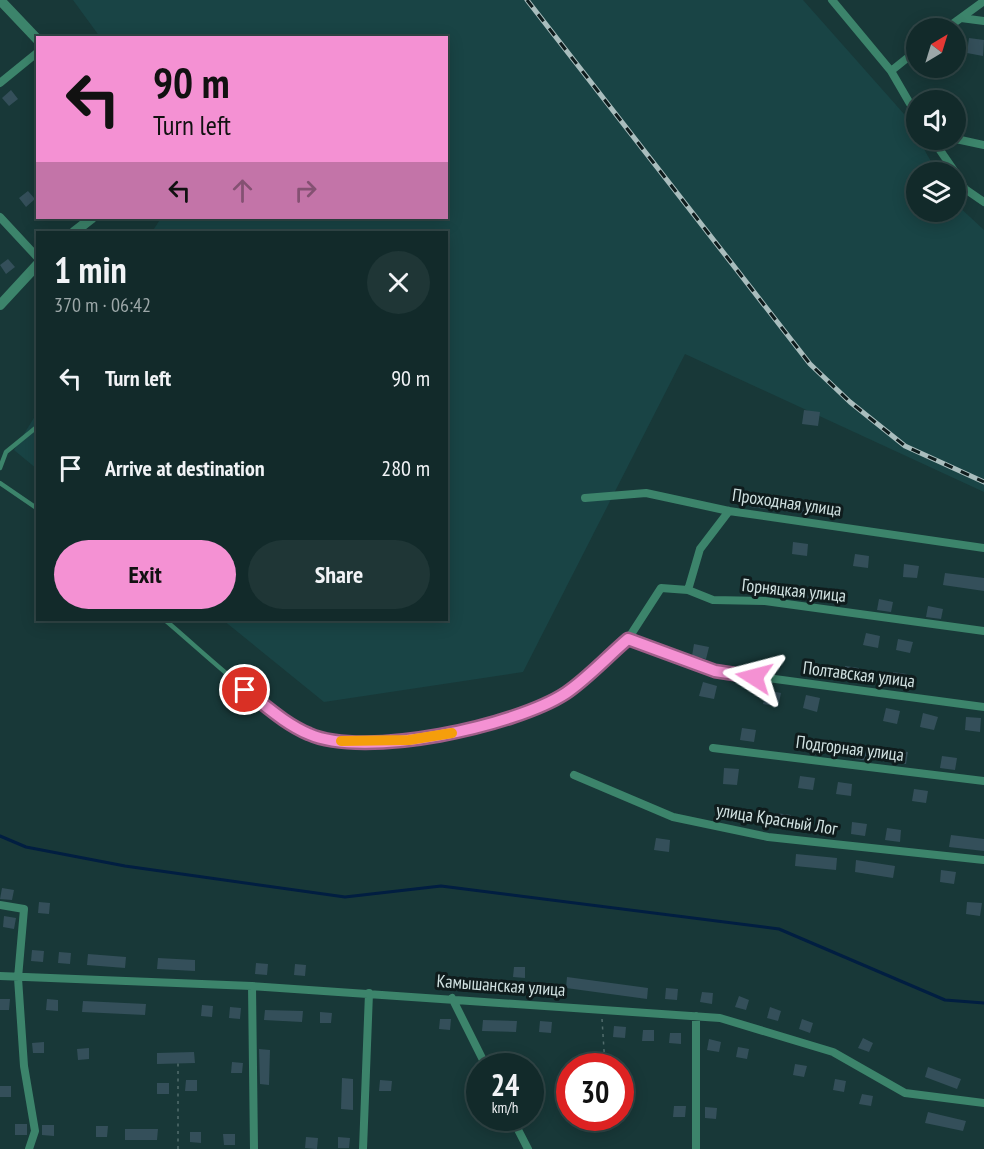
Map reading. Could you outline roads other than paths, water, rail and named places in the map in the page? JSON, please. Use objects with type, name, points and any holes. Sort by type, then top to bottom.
[{"type":"street","points":[[0,0],[36,38]]},
{"type":"street","points":[[832,0],[891,71],[906,97]]},
{"type":"street","points":[[961,18],[984,1]]},
{"type":"street","points":[[966,19],[984,21]]},
{"type":"street","points":[[0,82],[36,54]]},
{"type":"street","points":[[891,71],[906,59]]},
{"type":"street","points":[[966,142],[984,146]]},
{"type":"street","points":[[966,190],[984,202]]},
{"type":"street","points":[[0,217],[36,256]]},
{"type":"street","points":[[75,231],[91,219]]},
{"type":"street","points":[[0,305],[36,266]]},
{"type":"street","name":"Проходная улица","points":[[585,498],[646,493],[729,511],[984,548]]},
{"type":"street","points":[[688,590],[700,549],[729,511]]},
{"type":"street","name":"Горняцкая улица","points":[[628,639],[661,588],[688,590],[713,600],[765,601],[984,631]]},
{"type":"street","name":"Полтавская улица","points":[[628,639],[715,671],[984,707]]},
{"type":"street","name":"Подгорная улица","points":[[713,748],[984,781]]},
{"type":"street","name":"улица Красный Лог","points":[[574,775],[673,818],[768,837],[984,860]]},
{"type":"street","points":[[0,905],[24,909],[18,978],[24,1066],[35,1131],[29,1149]]},
{"type":"street","name":"Камышанская улица","points":[[0,976],[252,986],[720,1018],[833,1052],[905,1093],[984,1103]]},
{"type":"street","points":[[252,986],[254,1149]]},
{"type":"street","points":[[363,1149],[369,993]]},
{"type":"street","points":[[452,998],[480,1053]]},
{"type":"street","points":[[696,1016],[696,1149]]},
{"type":"street","points":[[519,1131],[528,1149]]},
{"type":"lane","points":[[0,468],[6,452],[36,428]]},
{"type":"lane","points":[[0,483],[36,508]]},
{"type":"lane","points":[[166,621],[245,690],[293,726],[310,735],[344,742],[409,740],[492,723],[565,693],[628,639]]},
{"type":"waterway","points":[[0,836],[26,847],[125,866],[345,897],[441,886],[779,929],[945,1000],[984,1003]]},
{"type":"railway","points":[[527,0],[810,364],[850,402],[905,446],[984,482]]}]
